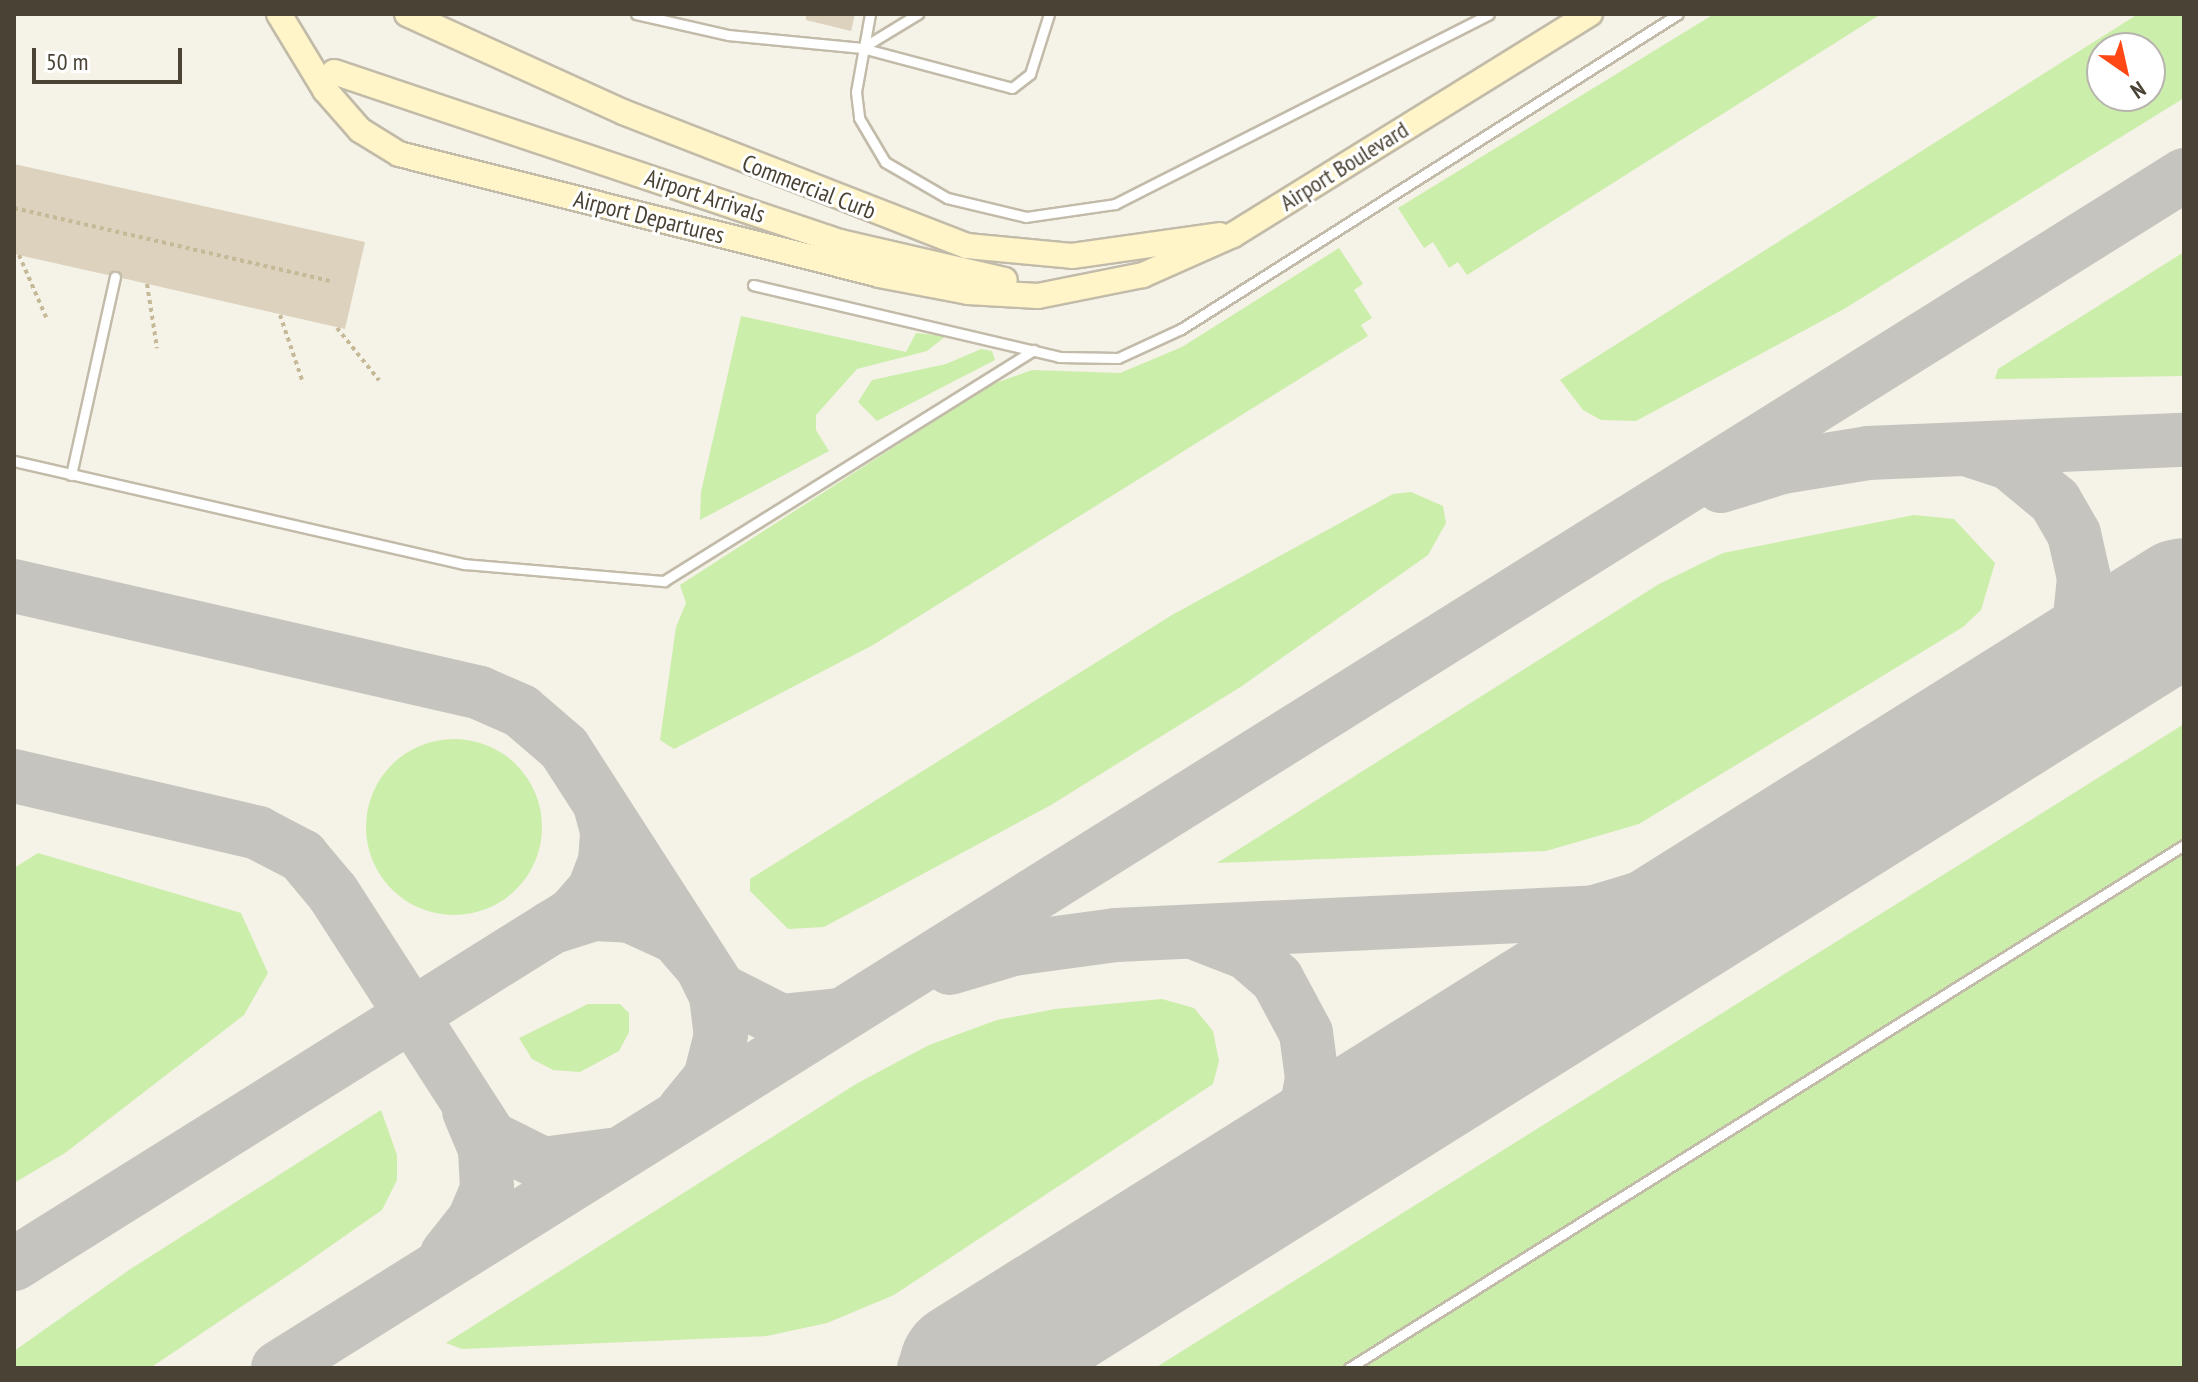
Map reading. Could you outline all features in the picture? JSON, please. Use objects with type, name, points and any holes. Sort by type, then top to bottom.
[{"type":"street","name":"Airport Departures","points":[[279,14],[325,90],[360,130],[399,154],[968,292],[1038,296],[1083,286]]},
{"type":"street","name":"Commercial Curb","points":[[407,14],[623,112],[967,246],[1072,256],[1187,236],[1233,235]]},
{"type":"street","name":"Airport Boulevard","points":[[1083,286],[1143,275],[1233,235],[1590,14]]},
{"type":"street","name":"Airport Arrivals","points":[[334,72],[840,242],[950,272],[1083,286]]},
{"type":"lane","points":[[636,14],[728,35],[862,48],[1012,88],[1030,74],[1049,14]]},
{"type":"lane","points":[[870,14],[862,48],[859,118],[885,162],[947,198],[1026,217],[1115,204],[1489,14]]},
{"type":"lane","points":[[862,48],[918,14]]},
{"type":"lane","points":[[753,285],[1059,357],[1118,358],[1181,329],[1678,14]]},
{"type":"lane","points":[[71,475],[115,277]]},
{"type":"lane","points":[[14,461],[464,564],[664,581],[1034,350]]},
{"type":"lane","points":[[1349,1368],[2184,845]]},
{"type":"path","points":[[14,208],[330,281]]},
{"type":"path","points":[[19,255],[46,317]]},
{"type":"path","points":[[147,284],[157,348]]},
{"type":"path","points":[[280,315],[303,383]]},
{"type":"path","points":[[337,328],[379,380]]},
{"type":"green space","points":[[1714,14],[1881,14],[1467,275],[1458,262],[1449,268],[1433,242],[1424,248],[1398,208]]},
{"type":"green space","points":[[2138,14],[2184,14],[2184,98],[2166,109],[2166,32],[2110,32]]},
{"type":"green space","points":[[2086,47],[2086,112],[2161,112],[1844,309],[1636,421],[1601,420],[1583,410],[1560,380]]},
{"type":"green space","points":[[1339,248],[1363,284],[1354,290],[1372,318],[1361,325],[1368,336],[873,645],[674,749],[660,740],[676,627],[686,603],[680,585],[990,385],[1032,370],[1120,373],[1182,347]]},
{"type":"green space","points":[[2184,252],[2184,376],[1995,379],[1998,369]]},
{"type":"green space","points":[[741,316],[906,352],[916,333],[946,336],[927,351],[857,369],[816,415],[816,430],[829,451],[700,520],[701,492]]},
{"type":"green space","points":[[981,349],[992,351],[995,360],[877,421],[858,402],[872,380],[946,364]]},
{"type":"green space","points":[[1411,492],[1443,506],[1446,523],[1428,555],[1242,686],[1051,805],[824,927],[788,929],[750,891],[750,879],[1172,615],[1393,494]]},
{"type":"green space","points":[[1914,515],[1954,519],[1995,563],[1981,610],[1963,627],[1639,824],[1546,851],[1217,863],[1659,584],[1723,553]]},
{"type":"green space","points":[[2184,724],[2184,838],[1339,1368],[1155,1368]]},
{"type":"green space","points":[[454,739],[488,746],[516,765],[535,793],[542,827],[535,861],[516,889],[488,908],[454,915],[420,908],[392,889],[373,861],[366,827],[373,793],[392,765],[420,746]]},
{"type":"green space","points":[[2184,851],[2184,1368],[1359,1368],[1958,991]]},
{"type":"green space","points":[[38,853],[241,913],[268,973],[244,1015],[65,1153],[14,1183],[14,868]]},
{"type":"green space","points":[[1162,999],[1194,1008],[1213,1031],[1219,1061],[1213,1084],[894,1295],[827,1323],[767,1336],[462,1349],[446,1343],[856,1084],[929,1045],[997,1020],[1055,1009]]},
{"type":"green space","points":[[588,1004],[620,1004],[629,1013],[629,1032],[619,1051],[580,1072],[553,1070],[532,1059],[519,1038]]},
{"type":"green space","points":[[381,1110],[397,1155],[397,1180],[382,1210],[150,1368],[14,1368],[14,1351],[129,1270]]},
{"type":"building","points":[[806,14],[855,14],[851,31],[806,20]]},
{"type":"building","points":[[14,164],[365,242],[345,329],[122,278],[117,270],[108,275],[14,254]]},
{"type":"taxiway","points":[[278,1368],[2184,175]]},
{"type":"taxiway","points":[[1721,486],[1782,467],[1868,453],[2184,440]]},
{"type":"taxiway","points":[[1972,451],[2009,463],[2055,501],[2074,534],[2084,578],[2079,626],[2065,655],[1995,723]]},
{"type":"taxiway","points":[[14,586],[480,693],[521,711],[564,748],[720,990],[781,1021],[839,1015]]},
{"type":"taxiway","points":[[1880,795],[2184,588]]},
{"type":"taxiway","points":[[14,776],[258,833],[302,856],[333,893],[491,1138],[543,1164],[610,1155]]},
{"type":"taxiway","points":[[950,968],[1013,949],[1116,935],[1591,913],[1743,867],[1872,801]]},
{"type":"taxiway","points":[[14,1264],[573,914],[594,890],[605,862],[607,831],[600,804]]},
{"type":"taxiway","points":[[550,928],[594,914],[630,916],[676,937],[702,967],[716,996],[721,1035],[710,1078],[684,1110]]},
{"type":"taxiway","points":[[1196,1224],[1284,1151],[1306,1110],[1312,1078],[1306,1033],[1277,979],[1247,953],[1200,935]]},
{"type":"taxiway","points":[[447,1254],[474,1220],[487,1189],[485,1149],[469,1111]]},
{"type":"taxiway","points":[[924,1368],[998,1338],[1119,1272]]},
{"type":"runway","points":[[966,1368],[2184,605]]}]
